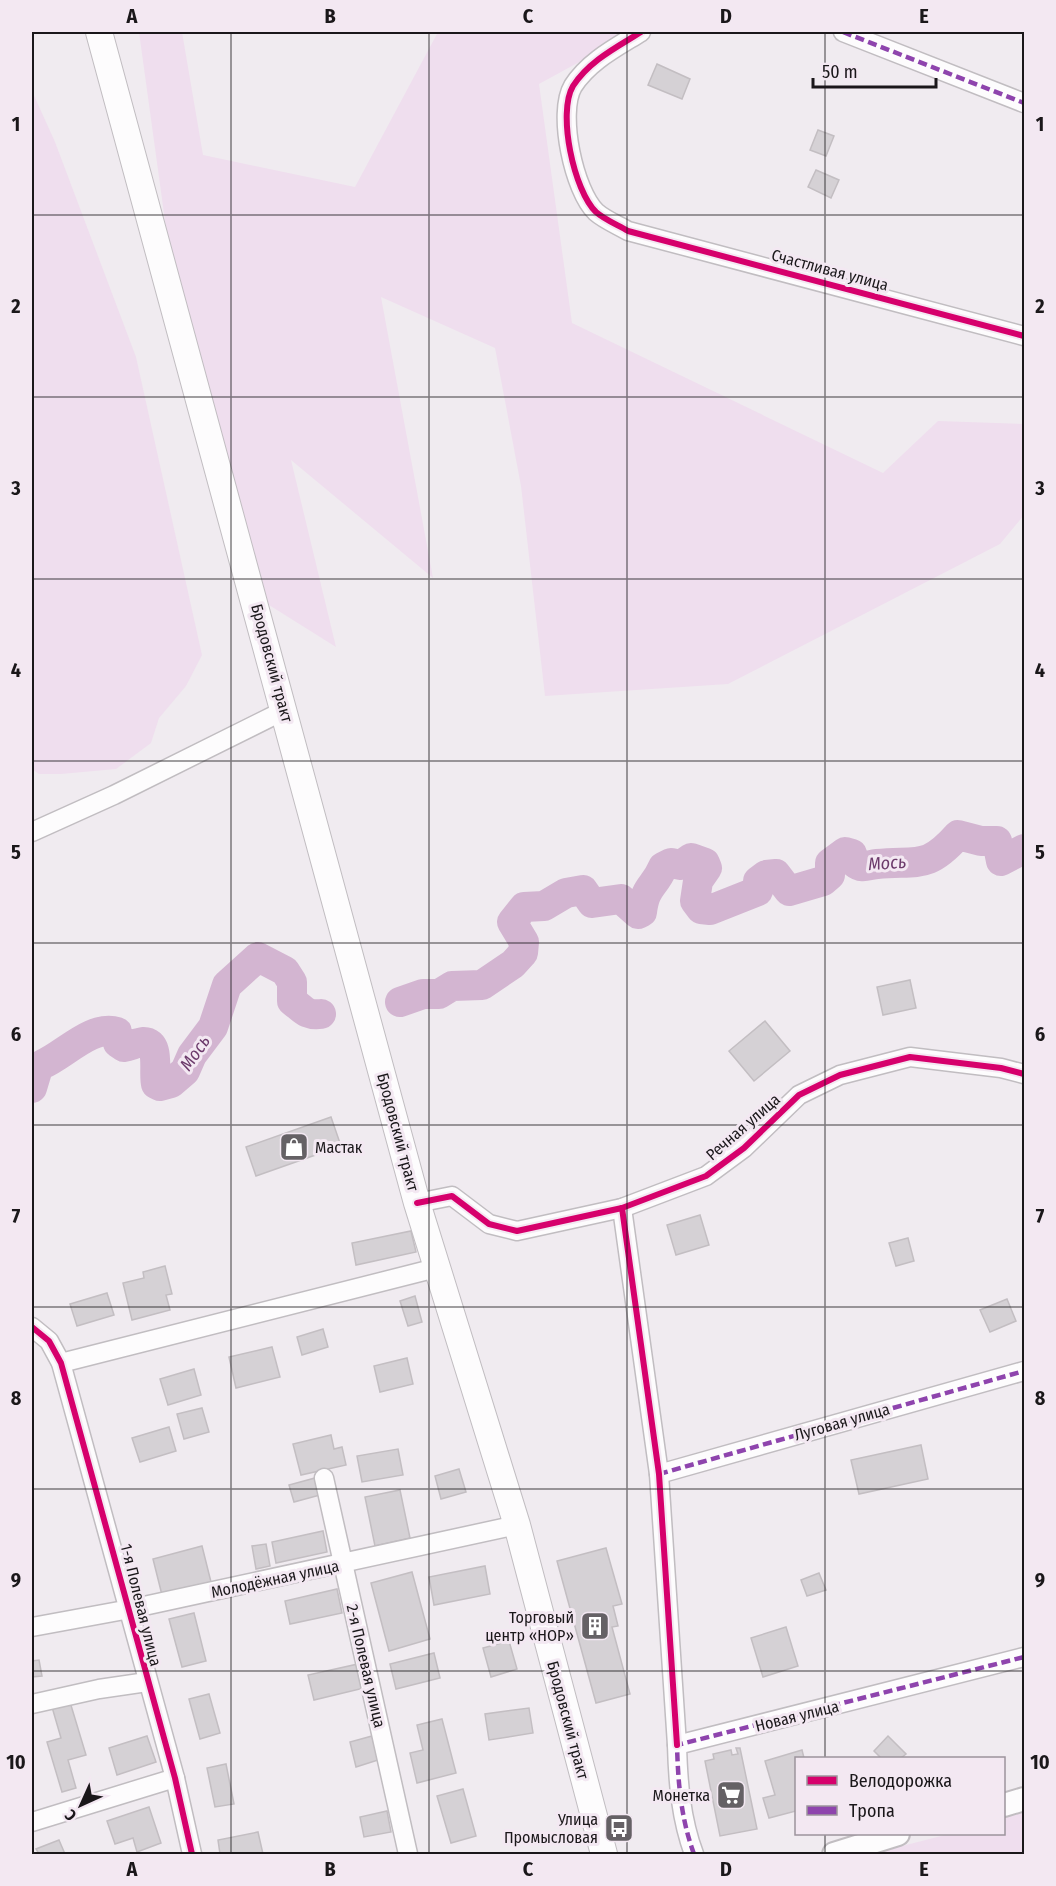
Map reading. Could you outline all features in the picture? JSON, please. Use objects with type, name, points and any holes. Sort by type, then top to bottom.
[{"type":"main road","name":"Бродовский тракт","points":[[99,32],[285,710],[417,1203],[517,1525],[604,1854]]},
{"type":"street","name":"Счастливая улица","points":[[641,32],[590,65],[572,88],[566,132],[575,174],[596,211],[628,231],[1024,336]]},
{"type":"street","points":[[843,32],[1024,103]]},
{"type":"street","points":[[32,832],[114,795],[285,710]]},
{"type":"street","name":"Речная улица","points":[[417,1203],[452,1196],[489,1224],[517,1231],[622,1208],[706,1176],[744,1148],[799,1095],[840,1075],[910,1057],[1001,1068],[1024,1074]]},
{"type":"street","points":[[622,1208],[659,1474],[678,1783],[685,1828],[694,1854]]},
{"type":"street","points":[[61,1363],[436,1268]]},
{"type":"street","name":"1-я Полевая улица","points":[[32,1327],[49,1341],[61,1363],[130,1609],[147,1682],[175,1778],[192,1854]]},
{"type":"street","name":"Луговая улица","points":[[659,1474],[1024,1371]]},
{"type":"street","name":"2-я Полевая улица","points":[[324,1478],[408,1854]]},
{"type":"street","name":"Молодёжная улица","points":[[32,1627],[343,1565],[517,1525]]},
{"type":"street","name":"Новая улица","points":[[677,1745],[1024,1657]]},
{"type":"street","points":[[32,1704],[99,1689],[147,1682]]},
{"type":"street","points":[[32,1822],[175,1778]]},
{"type":"street","points":[[1005,1805],[1024,1799]]},
{"type":"street","points":[[834,1854],[892,1835]]},
{"type":"shaded area","points":[[139,32],[182,32],[203,155],[355,187],[438,32],[634,32],[539,84],[572,323],[883,473],[938,421],[1024,424],[1024,515],[1000,544],[728,684],[545,696],[521,486],[495,348],[381,297],[433,578],[291,460],[336,647],[269,605],[170,257]]},
{"type":"shaded area","points":[[32,91],[55,142],[136,357],[202,655],[186,686],[159,718],[151,743],[116,769],[61,774],[39,774],[32,769]]},
{"type":"shaded area","points":[[1024,1812],[1024,1854],[871,1854],[945,1835],[1005,1835],[1005,1818]]},
{"type":"building","points":[[657,64],[690,79],[682,99],[648,85]]},
{"type":"building","points":[[818,130],[834,136],[826,156],[810,150]]},
{"type":"building","points":[[816,170],[839,180],[831,198],[808,187]]},
{"type":"building","points":[[910,980],[916,1008],[883,1015],[877,987]]},
{"type":"building","points":[[765,1021],[790,1051],[754,1081],[729,1051]]},
{"type":"building","name":"Мастак","points":[[331,1117],[341,1146],[256,1176],[246,1147]]},
{"type":"building","points":[[700,1215],[709,1245],[676,1255],[667,1225]]},
{"type":"building","points":[[411,1231],[416,1252],[356,1265],[352,1243]]},
{"type":"building","points":[[908,1238],[914,1261],[896,1266],[889,1243]]},
{"type":"building","points":[[165,1266],[172,1294],[166,1295],[170,1310],[132,1320],[123,1283],[144,1278],[143,1272]]},
{"type":"building","points":[[107,1293],[114,1315],[77,1326],[70,1304]]},
{"type":"building","points":[[415,1296],[422,1322],[408,1326],[400,1301]]},
{"type":"building","points":[[1007,1299],[1016,1321],[990,1332],[980,1310]]},
{"type":"building","points":[[323,1329],[328,1347],[302,1355],[297,1337]]},
{"type":"building","points":[[272,1347],[280,1377],[236,1388],[229,1357]]},
{"type":"building","points":[[407,1358],[413,1384],[380,1392],[374,1366]]},
{"type":"building","points":[[194,1369],[201,1395],[168,1405],[160,1379]]},
{"type":"building","points":[[202,1408],[209,1432],[184,1439],[177,1414]]},
{"type":"building","points":[[169,1427],[176,1451],[140,1462],[132,1438]]},
{"type":"building","points":[[331,1435],[334,1449],[342,1447],[346,1465],[301,1475],[293,1444]]},
{"type":"building","points":[[921,1445],[928,1479],[859,1494],[851,1460]]},
{"type":"building","points":[[398,1449],[403,1475],[362,1482],[357,1456]]},
{"type":"building","points":[[459,1469],[466,1492],[441,1499],[435,1476]]},
{"type":"building","points":[[315,1478],[320,1495],[294,1502],[289,1485]]},
{"type":"building","points":[[400,1490],[410,1538],[375,1546],[365,1497]]},
{"type":"building","points":[[323,1531],[327,1552],[276,1563],[272,1542]]},
{"type":"building","points":[[266,1544],[270,1566],[256,1569],[252,1546]]},
{"type":"building","points":[[202,1546],[211,1582],[162,1595],[153,1559]]},
{"type":"building","name":"Торговый центр «НОР»","points":[[606,1548],[622,1604],[613,1606],[618,1626],[612,1627],[630,1694],[596,1703],[557,1561]]},
{"type":"building","points":[[485,1566],[490,1594],[434,1605],[429,1577]]},
{"type":"building","points":[[412,1572],[430,1639],[389,1651],[371,1583]]},
{"type":"building","points":[[819,1573],[826,1590],[807,1596],[801,1580]]},
{"type":"building","points":[[337,1589],[342,1613],[290,1624],[285,1601]]},
{"type":"building","points":[[194,1613],[206,1661],[182,1667],[169,1619]]},
{"type":"building","points":[[786,1627],[798,1666],[763,1677],[751,1638]]},
{"type":"building","points":[[509,1641],[517,1669],[491,1677],[483,1648]]},
{"type":"building","points":[[434,1653],[440,1678],[396,1689],[390,1664]]},
{"type":"building","points":[[39,1660],[42,1676],[32,1677],[32,1661]]},
{"type":"building","points":[[358,1664],[364,1688],[314,1700],[308,1675]]},
{"type":"building","points":[[209,1694],[220,1733],[200,1739],[189,1699]]},
{"type":"building","points":[[70,1702],[86,1755],[68,1760],[76,1788],[62,1792],[47,1742],[61,1738],[52,1707]]},
{"type":"building","points":[[529,1708],[533,1733],[489,1740],[485,1714]]},
{"type":"building","points":[[442,1719],[456,1773],[417,1783],[410,1753],[423,1750],[417,1725]]},
{"type":"building","points":[[147,1736],[156,1762],[117,1775],[109,1748]]},
{"type":"building","points":[[372,1736],[378,1760],[356,1767],[350,1742]]},
{"type":"building","points":[[888,1736],[906,1754],[902,1757],[880,1757],[874,1751]]},
{"type":"building","name":"Монетка","points":[[736,1748],[740,1748],[757,1829],[720,1836],[705,1761],[714,1759],[713,1754],[731,1750],[732,1755],[738,1754]]},
{"type":"building","points":[[802,1750],[804,1757],[795,1757],[795,1811],[769,1818],[763,1798],[775,1795],[765,1761]]},
{"type":"building","points":[[226,1764],[234,1804],[215,1807],[207,1768]]},
{"type":"building","points":[[463,1789],[476,1836],[451,1843],[437,1796]]},
{"type":"building","points":[[149,1807],[161,1843],[137,1852],[133,1838],[115,1844],[107,1821]]},
{"type":"building","points":[[387,1811],[391,1832],[364,1837],[360,1817]]},
{"type":"building","points":[[258,1832],[263,1854],[220,1854],[218,1840]]},
{"type":"building","points":[[59,1840],[65,1854],[39,1854],[36,1849]]},
{"type":"waterway","name":"Мось","points":[[400,1002],[423,994],[439,994],[452,986],[482,985],[513,964],[523,953],[524,942],[512,922],[524,907],[544,906],[566,893],[583,890],[592,903],[621,899],[638,914],[642,912],[648,892],[663,867],[671,863],[681,865],[691,858],[705,863],[707,868],[698,881],[695,901],[701,909],[710,910],[758,891],[758,881],[766,875],[776,874],[789,891],[823,881],[830,875],[830,863],[845,852],[852,854],[855,863],[863,866],[921,861],[938,854],[958,835],[981,841],[997,841],[1001,861],[1024,849]]},
{"type":"waterway","name":"Мось","points":[[32,1088],[38,1068],[43,1064],[89,1036],[108,1031],[117,1032],[118,1043],[124,1047],[143,1042],[149,1043],[154,1052],[156,1084],[160,1086],[171,1083],[185,1071],[192,1055],[213,1027],[227,985],[258,957],[285,971],[292,982],[292,1001],[308,1013],[321,1014]]},
{"type":"marked path","points":[[843,32],[1024,103]]},
{"type":"marked path","points":[[659,1474],[1024,1371]]},
{"type":"marked path","points":[[694,1854],[681,1801],[677,1745],[1024,1657]]},
{"type":"cycle path","points":[[641,32],[604,55],[587,69],[573,86],[568,98],[567,132],[570,151],[581,187],[596,212],[628,231],[1024,336]]},
{"type":"cycle path","points":[[417,1203],[452,1196],[489,1224],[517,1231],[622,1208],[706,1176],[744,1148],[799,1095],[840,1075],[910,1057],[1001,1068],[1024,1074]]},
{"type":"cycle path","points":[[622,1208],[659,1474],[677,1745]]},
{"type":"cycle path","points":[[32,1327],[49,1341],[61,1363],[175,1778],[192,1854]]},
{"type":"place","name":"Мастак","points":[[294,1147]]},
{"type":"place","name":"Торговый центр «НОР»","points":[[595,1626]]},
{"type":"place","name":"Монетка","points":[[731,1795]]},
{"type":"place","name":"Улица Промысловая","points":[[619,1828]]}]
